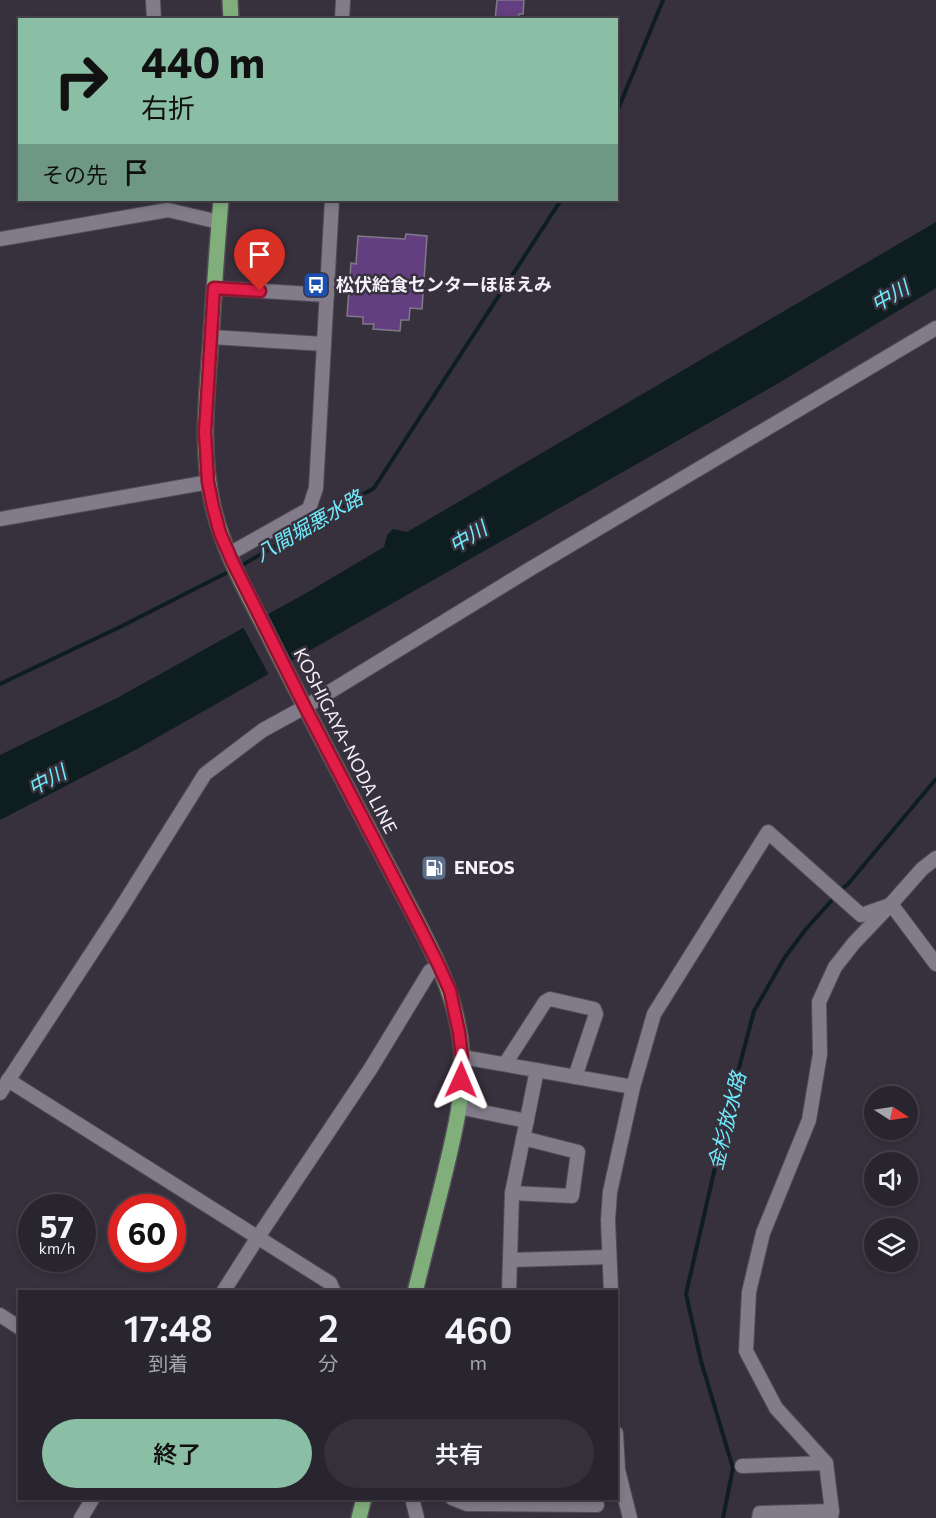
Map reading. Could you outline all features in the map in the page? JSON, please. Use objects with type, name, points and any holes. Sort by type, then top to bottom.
[{"type":"main road","points":[[230,0],[231,18]]},
{"type":"main road","name":"KOSHIGAYA-NODA LINE","points":[[221,201],[205,432],[208,482],[213,507],[231,559],[303,704],[439,966],[455,1009],[462,1057],[458,1107],[452,1146],[416,1290]]},
{"type":"main road","points":[[359,1518],[364,1500]]},
{"type":"street","points":[[153,0],[154,18]]},
{"type":"street","points":[[342,18],[343,0]]},
{"type":"street","points":[[231,559],[309,509],[316,488],[332,201]]},
{"type":"street","points":[[0,239],[167,205],[219,222]]},
{"type":"street","points":[[214,288],[327,294]]},
{"type":"street","points":[[0,1093],[205,774],[263,730],[303,704],[936,328]]},
{"type":"street","points":[[211,337],[324,344]]},
{"type":"street","points":[[0,519],[208,482]]},
{"type":"street","points":[[611,1290],[608,1220],[610,1192],[633,1087],[654,1014],[768,832],[861,915],[891,904]]},
{"type":"street","points":[[759,1518],[760,1513],[831,1514],[826,1463],[776,1408],[746,1352],[749,1292],[763,1233],[809,1120],[820,1054],[819,1002],[835,967],[854,942],[921,869],[936,858]]},
{"type":"street","points":[[891,904],[936,964]]},
{"type":"street","points":[[224,1290],[371,1068],[430,971],[439,966]]},
{"type":"street","points":[[505,1064],[544,1002],[550,999],[594,1009],[596,1014],[575,1077]]},
{"type":"street","points":[[462,1057],[633,1087]]},
{"type":"street","points":[[509,1290],[512,1193],[537,1070]]},
{"type":"street","points":[[8,1080],[330,1283],[333,1290]]},
{"type":"street","points":[[458,1107],[526,1121]]},
{"type":"street","points":[[512,1193],[572,1196],[578,1152],[523,1138]]},
{"type":"street","points":[[510,1260],[609,1257]]},
{"type":"street","points":[[0,1315],[18,1327]]},
{"type":"street","points":[[742,1466],[826,1463]]},
{"type":"street","points":[[618,1470],[630,1518]]},
{"type":"street","points":[[81,1518],[92,1500]]},
{"type":"street","points":[[412,1500],[417,1518]]},
{"type":"street","points":[[467,1507],[597,1505]]},
{"type":"water","name":"中川","points":[[936,222],[936,288],[777,384],[137,749],[0,820],[0,755],[117,698],[308,592],[384,547],[387,535],[393,529],[407,532]]},
{"type":"pier","points":[[265,613],[292,665],[270,677],[242,625]]},
{"type":"building","points":[[497,0],[524,0],[523,14],[519,14],[518,18],[495,18]]},
{"type":"building","points":[[406,234],[427,236],[422,309],[410,308],[409,320],[401,320],[400,331],[373,329],[374,324],[363,324],[363,317],[347,316],[351,263],[356,264],[358,236],[405,239]]},
{"type":"waterway","name":"八間堀悪水路","points":[[618,109],[663,0]]},
{"type":"waterway","name":"八間堀悪水路","points":[[239,567],[374,488],[560,201]]},
{"type":"waterway","name":"八間堀悪水路","points":[[0,684],[232,570]]},
{"type":"waterway","name":"金杉放水路","points":[[723,1518],[733,1468],[701,1361],[686,1294],[730,1102],[754,1011],[785,957],[806,929],[848,884],[936,779]]},
{"type":"place","name":"松伏給食センターほほえみ","points":[[316,285]]},
{"type":"place","name":"ENEOS","points":[[434,868]]},
{"type":"route","points":[[260,291],[214,288],[205,432],[208,482],[213,507],[220,533],[233,563],[450,991],[459,1032],[462,1057],[461,1080]]}]
